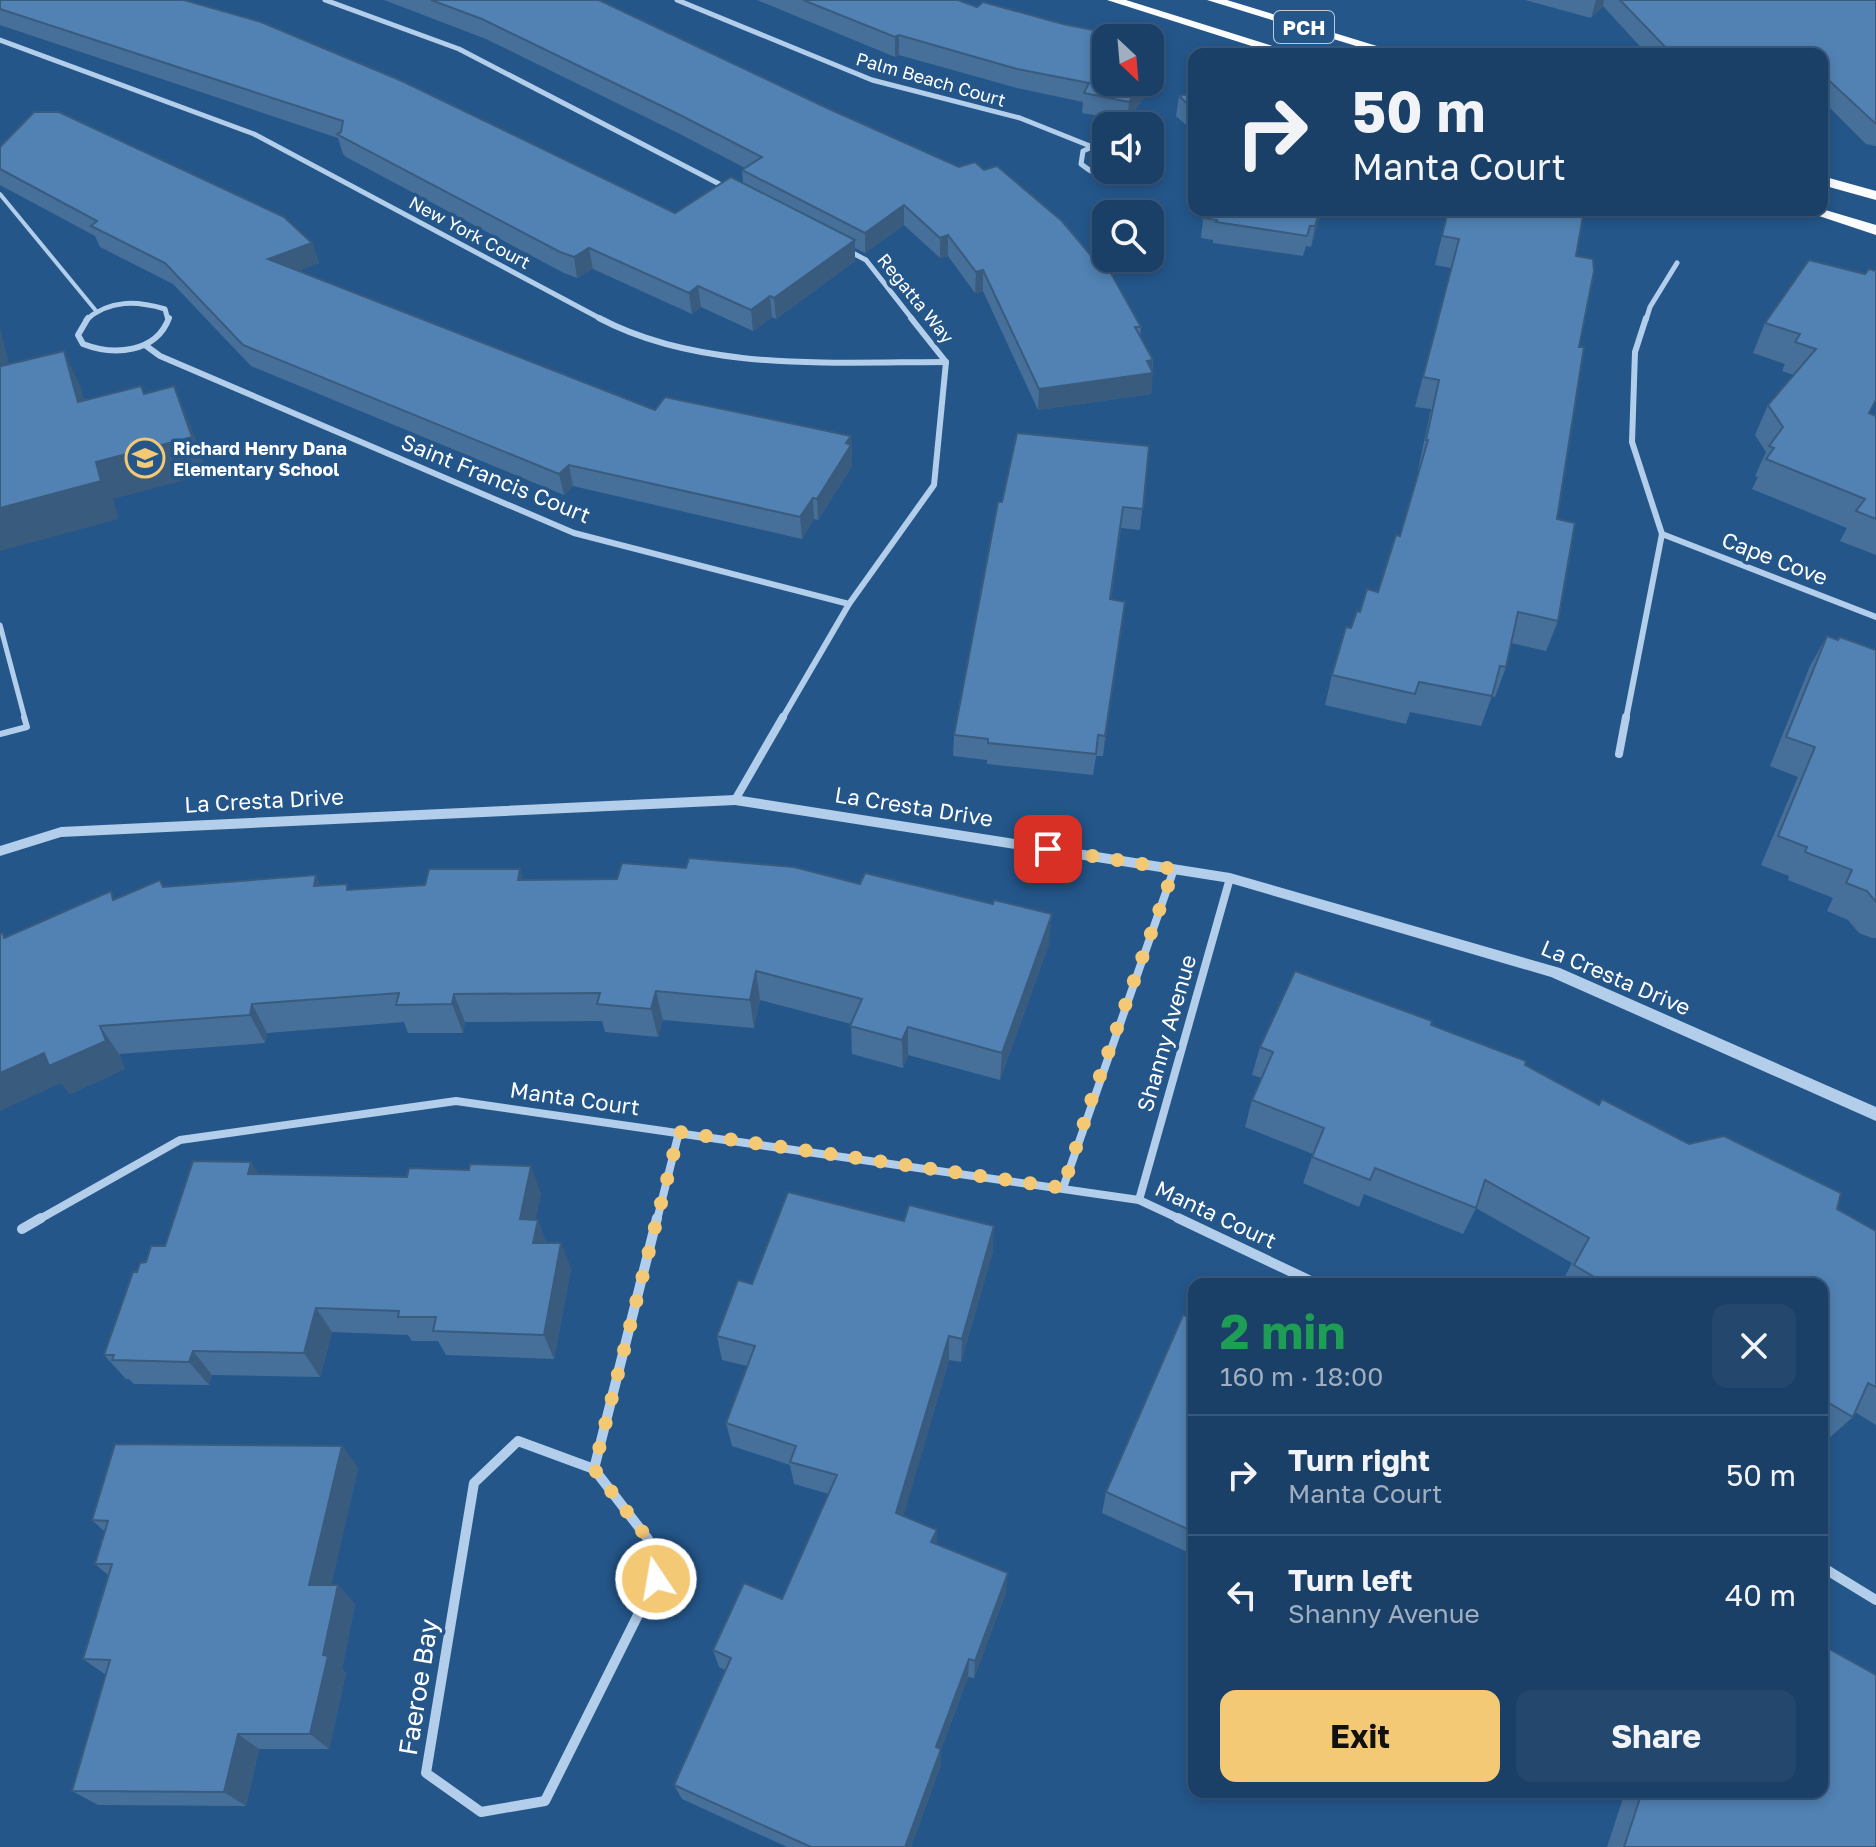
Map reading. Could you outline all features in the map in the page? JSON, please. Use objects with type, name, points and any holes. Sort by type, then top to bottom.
[{"type":"highway","name":"PCH","points":[[1113,0],[1271,48]]},
{"type":"highway","name":"PCH","points":[[1213,0],[1376,48]]},
{"type":"highway","points":[[1828,182],[1876,196]]},
{"type":"highway","points":[[1828,216],[1876,230]]},
{"type":"street","points":[[325,0],[459,49],[740,194]]},
{"type":"street","name":"Palm Beach Court","points":[[677,0],[872,80],[1020,118],[1090,146]]},
{"type":"street","name":"New York Court","points":[[0,40],[254,134],[633,336],[762,362],[946,362]]},
{"type":"street","points":[[1090,146],[1083,151],[1081,164],[1092,171]]},
{"type":"street","name":"Regatta Way","points":[[735,800],[849,604],[934,485],[946,362],[866,260],[838,245]]},
{"type":"street","points":[[1619,754],[1662,534],[1632,442],[1635,352],[1650,307],[1677,263]]},
{"type":"street","points":[[138,301],[165,309],[169,317],[168,327],[145,345],[109,352],[83,344],[78,335],[80,325],[97,312],[121,303],[138,301]]},
{"type":"street","name":"Saint Francis Court","points":[[145,345],[160,356],[574,533],[849,604]]},
{"type":"street","name":"Cape Cove","points":[[1662,534],[1876,617]]},
{"type":"street","name":"La Cresta Drive","points":[[0,851],[61,832],[735,800],[1230,878],[1555,972],[1876,1114]]},
{"type":"street","name":"Shanny Avenue","points":[[1063,1188],[1174,869]]},
{"type":"street","name":"Shanny Avenue","points":[[1139,1200],[1230,878]]},
{"type":"street","name":"Manta Court","points":[[22,1229],[180,1140],[456,1101],[1139,1200],[1304,1278]]},
{"type":"street","points":[[594,1469],[679,1132]]},
{"type":"street","name":"Faeroe Bay","points":[[518,1441],[594,1469],[648,1539],[656,1579],[545,1801],[481,1812],[426,1773],[474,1483],[518,1441]]},
{"type":"street","points":[[1828,1571],[1876,1600]]},
{"type":"lane","points":[[0,194],[97,312]]},
{"type":"lane","points":[[0,625],[27,727],[0,734]]},
{"type":"building","points":[[0,0],[184,0],[261,22],[402,81],[675,213],[731,177],[855,240],[774,298],[770,296],[751,310],[698,286],[689,293],[589,248],[574,257],[560,252],[340,136],[337,134],[341,132],[343,121],[0,9]]},
{"type":"building","points":[[431,0],[599,0],[959,167],[975,162],[984,170],[997,166],[1062,221],[1092,257],[1092,272],[1110,272],[1141,327],[1135,327],[1153,360],[1147,361],[1153,373],[1039,389],[983,270],[976,272],[948,235],[940,238],[904,205],[865,233],[742,170],[762,157],[482,19]]},
{"type":"building","points":[[803,0],[958,0],[977,7],[983,2],[1092,30],[1092,95],[1084,93],[1089,83],[1017,69],[899,35],[895,37]]},
{"type":"building","points":[[1620,0],[1876,0],[1876,124],[1828,80],[1828,48],[1666,48]]},
{"type":"building","points":[[1188,94],[1188,104],[1179,96]]},
{"type":"building","points":[[1099,96],[1133,96],[1129,102]]},
{"type":"building","points":[[34,112],[59,112],[284,217],[312,243],[268,259],[655,410],[665,397],[851,436],[846,443],[851,445],[817,499],[813,498],[800,517],[569,465],[559,474],[243,345],[165,263],[91,226],[97,221],[0,169],[0,147]]},
{"type":"building","points":[[1204,216],[1318,216],[1307,236]]},
{"type":"building","points":[[1447,216],[1583,216],[1576,256],[1593,259],[1594,271],[1579,347],[1584,347],[1557,519],[1575,523],[1558,621],[1518,612],[1506,667],[1500,666],[1492,696],[1419,682],[1415,694],[1332,675],[1346,627],[1351,628],[1357,611],[1360,612],[1367,589],[1378,592],[1396,535],[1400,536],[1428,440],[1439,380],[1423,377],[1459,239],[1442,236]]},
{"type":"building","points":[[1809,260],[1865,274],[1869,269],[1876,271],[1876,400],[1869,413],[1876,416],[1876,519],[1856,511],[1865,499],[1766,459],[1774,448],[1769,446],[1783,427],[1768,405],[1816,349],[1795,342],[1800,334],[1765,323]]},
{"type":"building","points":[[64,351],[78,402],[141,386],[144,394],[174,386],[192,437],[96,462],[101,481],[0,508],[0,363],[1,366]]},
{"type":"building","points":[[1017,433],[1149,446],[1143,509],[1123,507],[1110,599],[1125,602],[1105,736],[1098,735],[1096,754],[988,743],[988,739],[954,735],[998,502],[1002,502]]},
{"type":"building","points":[[1827,636],[1838,640],[1840,637],[1876,650],[1876,902],[1867,891],[1846,883],[1852,870],[1805,852],[1807,847],[1778,836],[1815,747],[1786,737]]},
{"type":"building","points":[[689,858],[794,867],[860,884],[865,873],[993,904],[994,900],[1052,914],[1002,1053],[908,1027],[902,1040],[850,1026],[862,999],[756,971],[750,1000],[656,991],[651,1009],[597,1004],[600,993],[454,994],[452,1004],[396,1005],[399,993],[252,1004],[250,1015],[100,1026],[106,1041],[49,1066],[44,1053],[0,1073],[0,934],[3,933],[4,938],[111,891],[113,900],[160,880],[163,887],[316,875],[314,886],[347,884],[347,890],[425,885],[429,869],[520,869],[518,880],[617,879],[622,863],[686,868]]},
{"type":"building","points":[[1295,971],[1432,1021],[1431,1025],[1526,1061],[1525,1065],[1599,1105],[1602,1099],[1689,1144],[1724,1136],[1841,1193],[1837,1209],[1876,1231],[1876,1387],[1868,1383],[1853,1417],[1828,1402],[1828,1278],[1596,1278],[1574,1265],[1589,1238],[1485,1180],[1476,1208],[1375,1168],[1370,1180],[1312,1157],[1324,1128],[1252,1100],[1273,1052],[1260,1047]]},
{"type":"building","points":[[193,1161],[251,1162],[248,1174],[407,1177],[409,1168],[469,1170],[470,1164],[531,1166],[520,1219],[538,1220],[533,1243],[561,1243],[544,1335],[433,1331],[436,1317],[398,1317],[399,1311],[316,1308],[304,1353],[193,1351],[189,1362],[112,1360],[114,1355],[104,1355],[133,1272],[137,1272],[140,1263],[146,1262],[151,1246],[165,1246]]},
{"type":"building","points":[[788,1192],[904,1221],[909,1205],[994,1226],[962,1339],[949,1336],[896,1513],[937,1530],[931,1542],[1008,1573],[975,1661],[969,1659],[936,1747],[941,1749],[905,1847],[811,1847],[674,1785],[731,1658],[713,1650],[744,1583],[782,1599],[837,1475],[790,1462],[796,1446],[726,1423],[755,1346],[717,1336],[738,1280],[752,1284]]},
{"type":"building","points":[[1183,1315],[1188,1317],[1188,1529],[1106,1492]]},
{"type":"building","points":[[115,1444],[342,1446],[309,1585],[338,1585],[323,1655],[328,1656],[310,1734],[238,1734],[224,1792],[72,1791],[110,1660],[83,1659],[112,1564],[95,1564],[108,1521],[92,1520]]},
{"type":"building","points":[[1828,1648],[1876,1675],[1876,1847],[1624,1847],[1640,1798],[1828,1798]]},
{"type":"place","name":"Richard Henry Dana Elementary School","points":[[145,458]]},
{"type":"route","points":[[656,1579],[648,1539],[594,1469],[679,1132],[1063,1188],[1174,869],[1048,849]]}]
